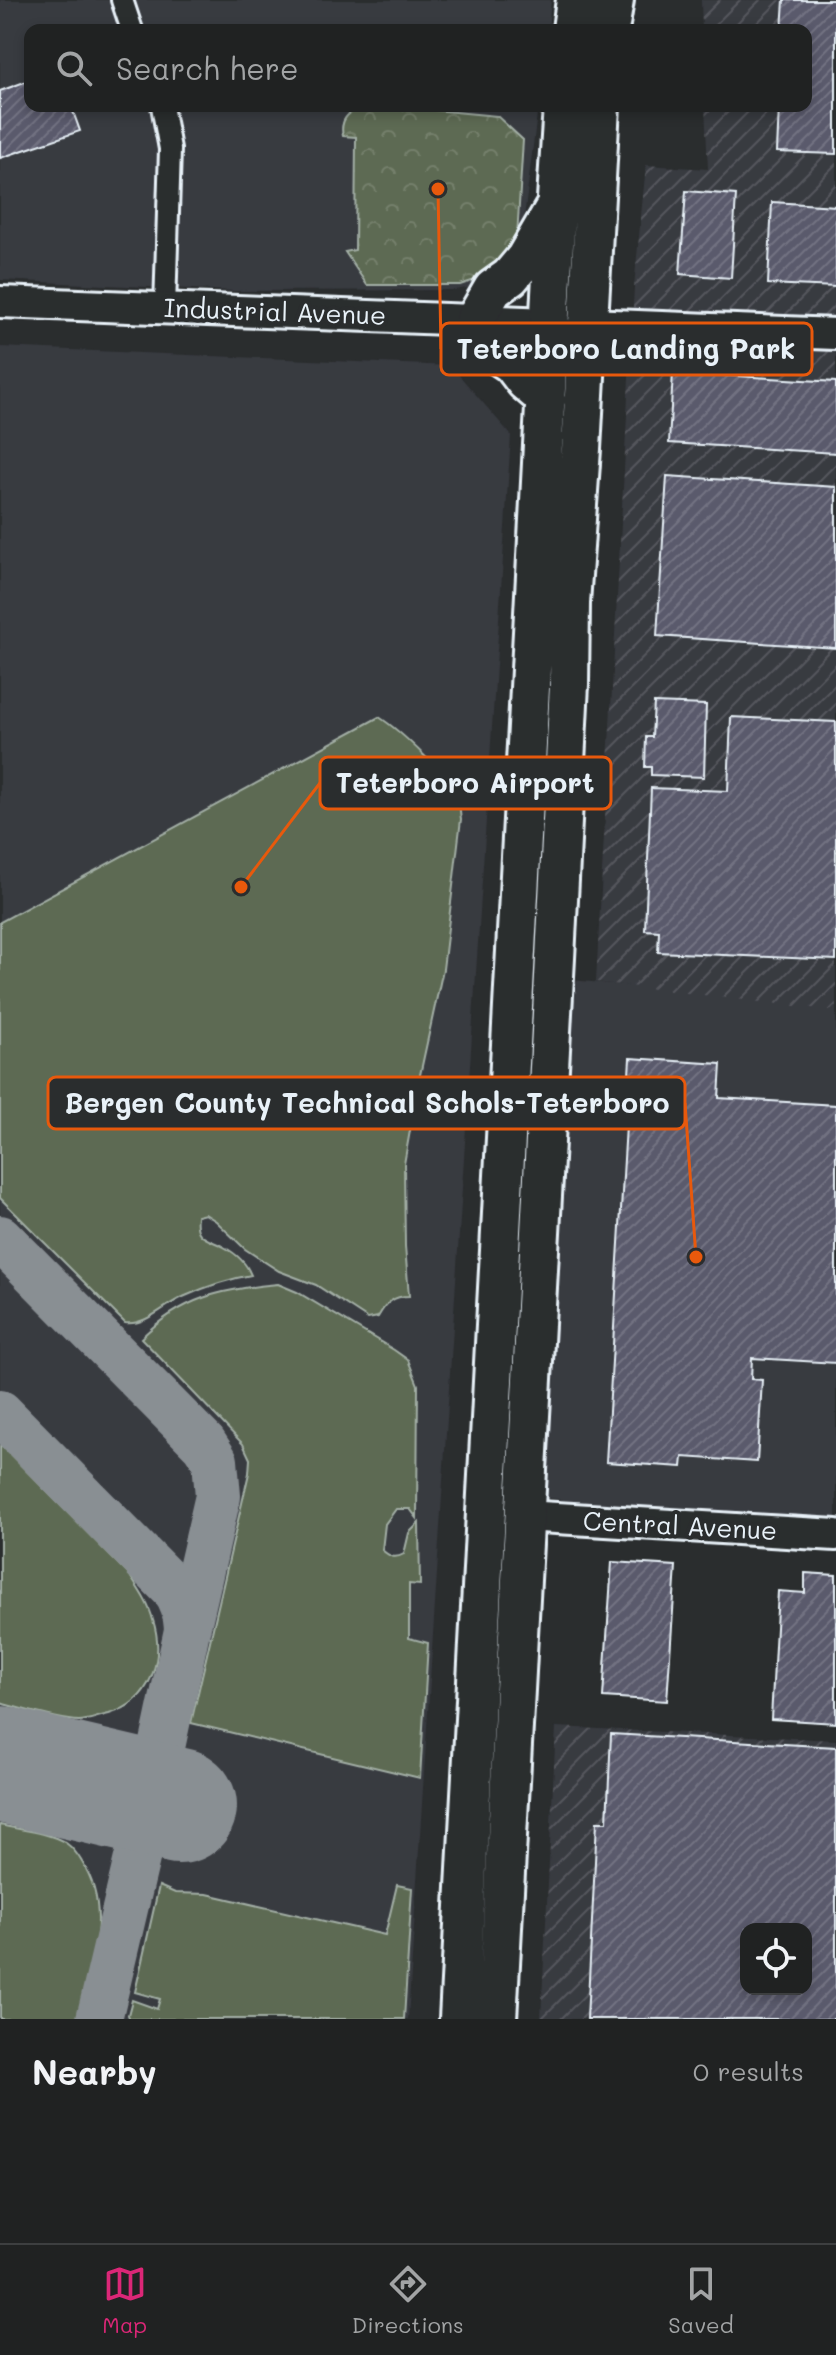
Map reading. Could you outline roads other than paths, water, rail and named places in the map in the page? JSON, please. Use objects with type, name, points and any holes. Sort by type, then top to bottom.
[{"type":"highway","points":[[573,24],[576,0]]},
{"type":"highway","points":[[610,24],[614,0]]},
{"type":"highway","points":[[459,2019],[563,112]]},
{"type":"highway","points":[[497,2019],[566,745],[570,603],[600,112]]},
{"type":"highway","points":[[546,399],[525,381],[512,364],[485,346],[475,320],[493,289],[510,277],[525,259],[556,205]]},
{"type":"highway","points":[[550,323],[570,291],[571,280],[590,260]]},
{"type":"highway","points":[[550,323],[561,347],[565,374],[557,542],[570,603]]},
{"type":"highway","points":[[465,1914],[474,2019]]},
{"type":"street","points":[[122,0],[130,24]]},
{"type":"street","points":[[163,112],[170,149],[165,308]]},
{"type":"street","name":"Industrial Avenue","points":[[0,302],[550,323],[562,334],[580,335],[588,324]]},
{"type":"street","points":[[588,324],[836,334]]},
{"type":"street","name":"Central Avenue","points":[[524,1516],[836,1535]]},
{"type":"place","name":"Teterboro Landing Park","points":[[438,189]]},
{"type":"place","name":"Teterboro Airport","points":[[241,887]]},
{"type":"place","name":"Bergen County Technical Schols-Teterboro","points":[[696,1257]]}]
